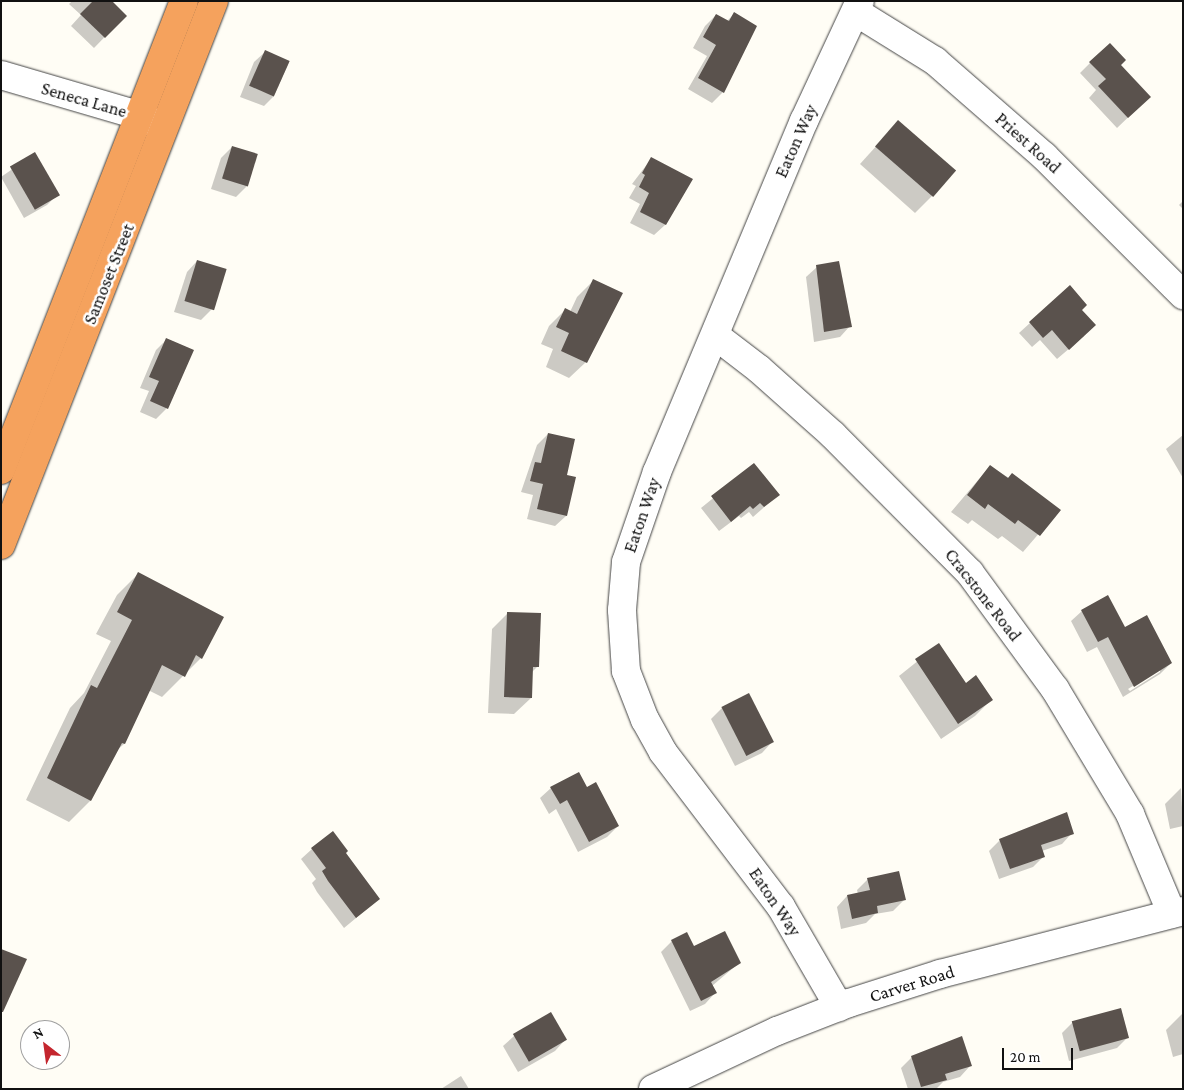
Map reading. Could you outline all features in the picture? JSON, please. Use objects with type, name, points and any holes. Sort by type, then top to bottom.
[{"type":"highway","name":"Samoset Street","points":[[1,470],[141,116],[184,1]]},
{"type":"highway","name":"Samoset Street","points":[[1,545],[166,130],[214,1]]},
{"type":"street","name":"Priest Road","points":[[858,7],[935,60],[1044,156],[1183,295]]},
{"type":"street","name":"Eaton Way","points":[[839,1007],[781,907],[663,752],[645,720],[626,671],[622,610],[626,562],[657,472],[716,336],[804,121],[858,7]]},
{"type":"street","name":"Seneca Lane","points":[[1,75],[141,116],[166,130]]},
{"type":"street","name":"Cracstone Road","points":[[716,336],[759,370],[833,435],[970,574],[1055,689],[1130,814],[1178,912]]},
{"type":"street","name":"Carver Road","points":[[652,1089],[706,1062],[839,1007],[940,974],[1178,912]]},
{"type":"building","points":[[93,1],[112,1],[127,16],[105,38],[80,14]]},
{"type":"building","points":[[734,12],[757,26],[724,93],[698,78],[716,45],[703,37],[716,14],[729,21]]},
{"type":"building","points":[[1110,43],[1126,60],[1121,65],[1151,97],[1128,118],[1098,86],[1106,79],[1089,62]]},
{"type":"building","points":[[265,50],[290,61],[274,97],[249,86]]},
{"type":"building","points":[[898,120],[956,171],[933,197],[875,146]]},
{"type":"building","points":[[232,146],[258,154],[248,186],[222,179]]},
{"type":"building","points":[[35,152],[60,195],[35,210],[10,166]]},
{"type":"building","points":[[651,157],[693,179],[666,225],[640,212],[649,193],[639,187],[645,175],[642,173]]},
{"type":"building","points":[[197,260],[227,269],[214,310],[184,301]]},
{"type":"building","points":[[839,261],[852,327],[824,332],[816,265]]},
{"type":"building","points":[[593,279],[623,293],[587,363],[561,351],[569,333],[556,327],[565,308],[577,314]]},
{"type":"building","points":[[1070,285],[1087,305],[1082,310],[1096,325],[1069,350],[1052,330],[1043,338],[1029,322]]},
{"type":"building","points":[[166,338],[194,350],[168,409],[150,401],[159,381],[149,377]]},
{"type":"building","points":[[548,433],[575,439],[567,475],[576,477],[567,516],[537,509],[543,484],[530,481],[535,462],[541,463]]},
{"type":"building","points":[[754,463],[780,495],[764,507],[760,503],[753,509],[750,506],[731,522],[711,496]]},
{"type":"building","points":[[990,465],[1008,478],[1012,473],[1061,510],[1040,536],[1018,520],[1015,524],[988,504],[985,509],[967,495]]},
{"type":"building","points":[[138,572],[224,617],[202,659],[196,655],[185,677],[162,665],[125,744],[122,743],[91,801],[47,778],[91,685],[97,688],[132,620],[117,612]]},
{"type":"building","points":[[1108,595],[1125,627],[1147,615],[1172,663],[1134,687],[1108,637],[1098,642],[1081,610]]},
{"type":"building","points":[[507,612],[541,613],[539,667],[533,667],[532,698],[504,697]]},
{"type":"building","points":[[939,643],[966,683],[976,675],[993,700],[958,724],[915,659]]},
{"type":"building","points":[[749,693],[774,742],[746,756],[721,707]]},
{"type":"building","points":[[579,772],[587,787],[596,782],[619,826],[589,842],[567,800],[560,804],[550,787]]},
{"type":"building","points":[[1067,812],[1074,834],[1041,845],[1045,857],[1010,869],[999,839]]},
{"type":"building","points":[[333,831],[348,851],[346,853],[380,899],[356,918],[328,881],[322,871],[326,868],[311,848]]},
{"type":"building","points":[[899,871],[906,900],[877,906],[878,913],[852,919],[847,895],[870,890],[867,878]]},
{"type":"building","points":[[725,931],[741,963],[711,982],[717,993],[701,1001],[671,940],[687,932],[694,946]]},
{"type":"building","points":[[1,949],[27,959],[3,1012],[1,1012]]},
{"type":"building","points":[[1121,1008],[1129,1038],[1080,1051],[1072,1021]]},
{"type":"building","points":[[551,1012],[567,1040],[529,1062],[513,1034]]},
{"type":"building","points":[[962,1036],[972,1066],[945,1074],[947,1080],[921,1087],[911,1056]]}]
